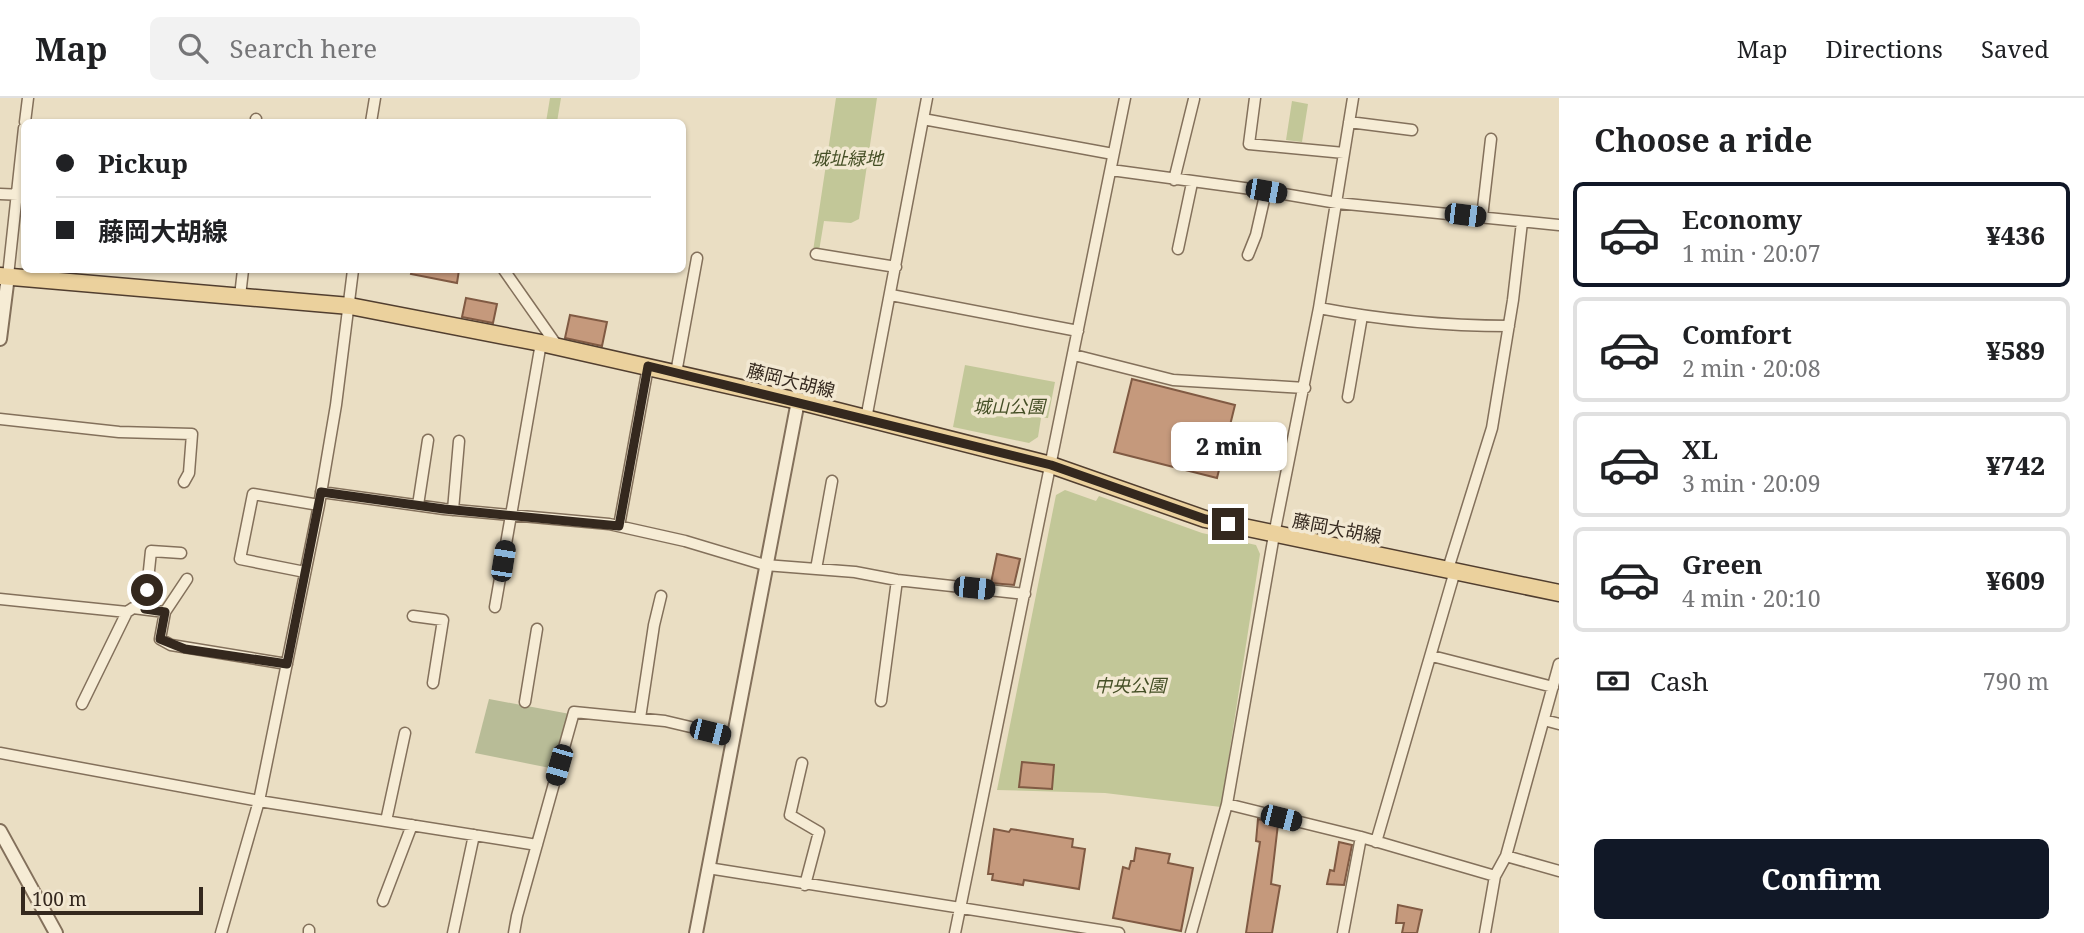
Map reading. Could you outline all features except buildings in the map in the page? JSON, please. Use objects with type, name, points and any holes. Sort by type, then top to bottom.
[{"type":"main road","name":"藤岡大胡線","points":[[4,276],[350,306],[541,343],[797,401],[1051,465],[1205,519],[1559,593]]},
{"type":"street","points":[[25,119],[28,98]]},
{"type":"street","points":[[371,119],[374,98]]},
{"type":"street","points":[[866,418],[927,98]]},
{"type":"street","points":[[955,933],[1125,98]]},
{"type":"street","points":[[1255,98],[1249,144],[1344,153]]},
{"type":"street","points":[[1191,933],[1227,804],[1274,535],[1305,388],[1353,98]]},
{"type":"street","points":[[1174,180],[1194,99]]},
{"type":"street","points":[[923,119],[1112,154]]},
{"type":"street","points":[[1349,122],[1412,130]]},
{"type":"street","points":[[1482,217],[1491,139]]},
{"type":"street","points":[[1111,170],[1337,203],[1559,225]]},
{"type":"street","points":[[1178,249],[1192,183]]},
{"type":"street","points":[[1248,256],[1266,191]]},
{"type":"street","points":[[0,194],[20,195],[4,276],[0,339]]},
{"type":"street","points":[[1376,842],[1432,656],[1452,570],[1492,428],[1509,326],[1522,222]]},
{"type":"street","points":[[816,254],[896,267]]},
{"type":"street","points":[[676,373],[696,258]]},
{"type":"street","points":[[240,296],[243,273]]},
{"type":"street","points":[[221,933],[258,801],[287,664],[337,405],[353,273]]},
{"type":"street","points":[[506,273],[558,347]]},
{"type":"street","points":[[891,295],[1078,331]]},
{"type":"street","points":[[1319,308],[1362,316],[1451,326],[1509,326]]},
{"type":"street","points":[[1348,397],[1362,316]]},
{"type":"street","points":[[495,607],[541,343]]},
{"type":"street","points":[[1074,355],[1173,380],[1305,388]]},
{"type":"street","points":[[619,526],[648,366]]},
{"type":"street","points":[[696,933],[797,401]]},
{"type":"street","points":[[0,419],[119,432],[192,434],[189,473],[184,482]]},
{"type":"street","points":[[418,505],[428,440]]},
{"type":"street","points":[[453,510],[459,441]]},
{"type":"street","points":[[816,569],[832,481]]},
{"type":"street","points":[[321,492],[453,510],[619,526],[685,541],[765,565],[855,572],[897,580],[1025,594]]},
{"type":"street","points":[[305,572],[240,559],[253,494],[318,505]]},
{"type":"street","points":[[145,609],[151,551],[181,553]]},
{"type":"street","points":[[187,579],[165,612],[160,639],[171,645],[287,664]]},
{"type":"street","points":[[881,701],[897,580]]},
{"type":"street","points":[[640,718],[661,596]]},
{"type":"street","points":[[0,599],[127,612]]},
{"type":"street","points":[[82,704],[127,612],[133,608],[165,612]]},
{"type":"street","points":[[413,617],[443,620],[433,683]]},
{"type":"street","points":[[525,702],[537,629]]},
{"type":"street","points":[[1432,656],[1553,687]]},
{"type":"street","points":[[1485,933],[1495,876],[1506,856],[1559,664]]},
{"type":"street","points":[[514,933],[575,712],[665,721],[733,737]]},
{"type":"street","points":[[1544,720],[1559,724]]},
{"type":"street","points":[[386,821],[405,733]]},
{"type":"street","points":[[0,753],[258,801],[537,845]]},
{"type":"street","points":[[802,763],[790,816],[819,832],[805,885]]},
{"type":"street","points":[[1227,804],[1361,837],[1495,876]]},
{"type":"street","points":[[383,901],[412,825]]},
{"type":"street","points":[[0,831],[56,933]]},
{"type":"street","points":[[453,933],[474,835]]},
{"type":"street","points":[[1343,933],[1361,837]]},
{"type":"street","points":[[1506,856],[1559,871]]},
{"type":"street","points":[[708,868],[960,910],[1119,933]]},
{"type":"green space","points":[[550,98],[561,98],[558,119],[546,119]]},
{"type":"green space","name":"城址緑地","points":[[836,98],[877,98],[859,219],[851,223],[824,221],[819,251],[813,251]]},
{"type":"green space","points":[[1292,101],[1308,104],[1302,142],[1286,140]]},
{"type":"green space","name":"城山公園","points":[[965,365],[1055,382],[1048,418],[1041,418],[1038,437],[1029,443],[953,427]]},
{"type":"green space","name":"中央公園","points":[[1065,490],[1096,501],[1099,496],[1202,533],[1256,545],[1260,554],[1221,807],[1105,793],[997,790],[1056,495]]},
{"type":"green space","points":[[489,699],[570,714],[555,769],[475,753]]},
{"type":"route","points":[[147,590],[145,609],[165,612],[160,639],[171,645],[287,664],[321,492],[444,509],[619,526],[648,366],[1051,465],[1205,519],[1228,524]]}]
